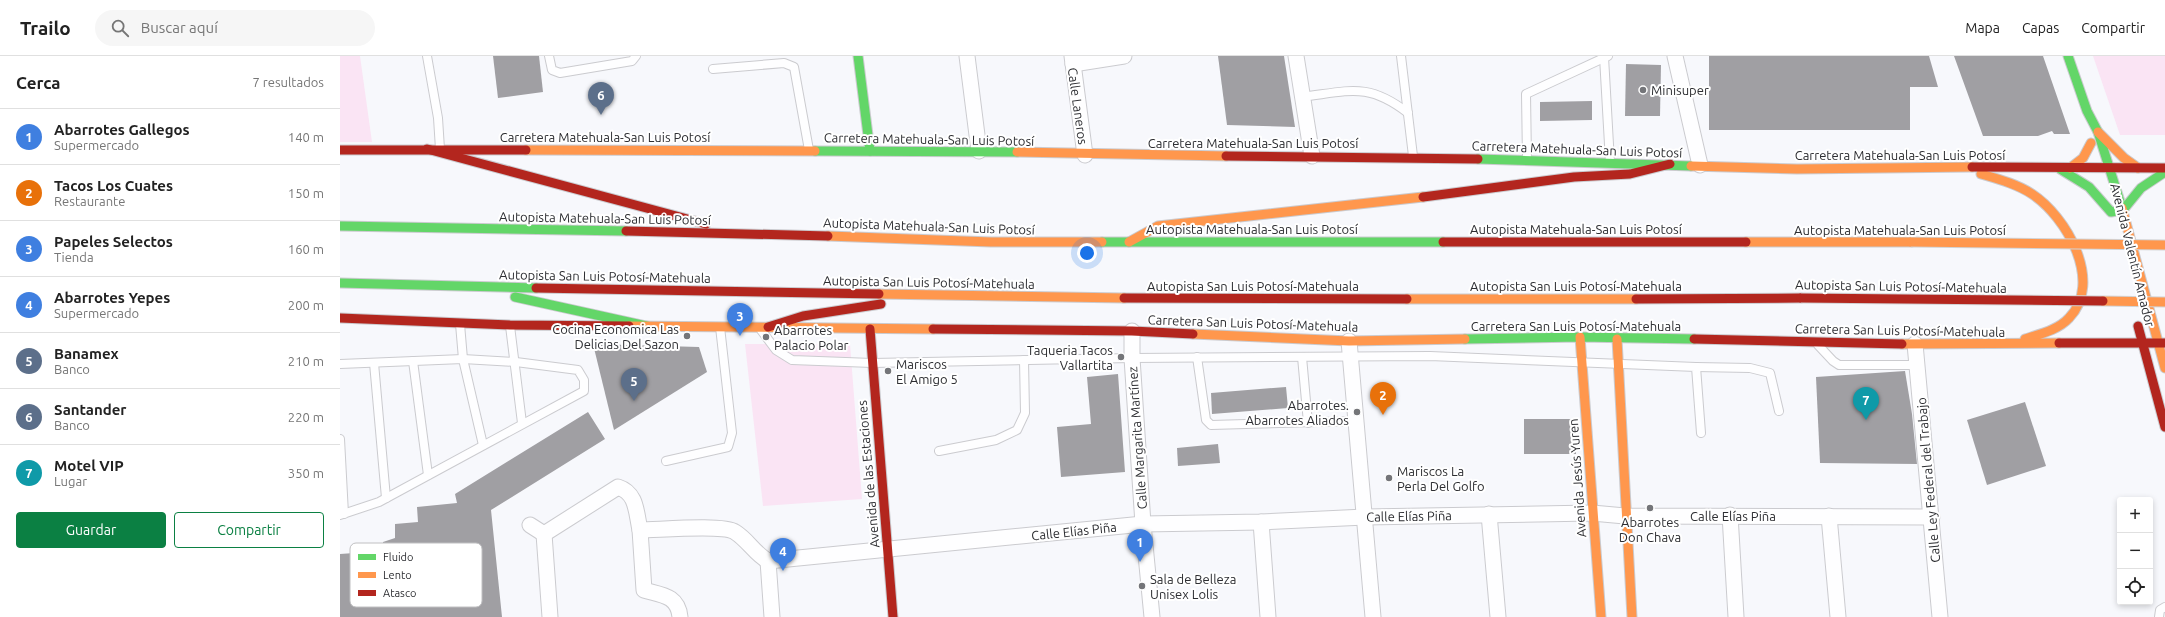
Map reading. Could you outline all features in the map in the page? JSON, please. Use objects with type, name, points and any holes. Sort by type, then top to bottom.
[{"type":"main road","points":[[858,56],[870,151]]},
{"type":"main road","name":"Avenida Valentín Amador","points":[[2068,56],[2087,111],[2098,132],[2110,168],[2161,343],[2165,368]]},
{"type":"main road","name":"Avenida Valentín Amador","points":[[2087,111],[2091,143],[2099,172]]},
{"type":"main road","points":[[2098,132],[2115,150],[2138,168]]},
{"type":"main road","points":[[2070,168],[2083,158],[2091,143]]},
{"type":"main road","points":[[427,149],[740,233]]},
{"type":"main road","name":"Carretera Matehuala-San Luis Potosí","points":[[340,150],[979,151],[1085,155],[1312,156],[1527,160],[1797,169],[1954,167],[2070,168],[2099,172],[2110,168],[2165,168]]},
{"type":"main road","points":[[1129,242],[1158,226],[1373,203],[1574,177],[1630,174],[1670,164]]},
{"type":"main road","points":[[1954,167],[2018,186],[2037,197],[2063,225],[2074,243],[2079,258],[2082,279],[2081,292],[2072,314],[2056,328],[2011,344]]},
{"type":"main road","points":[[2060,169],[2089,187],[2112,216],[2123,210],[2136,192],[2152,178],[2165,172]]},
{"type":"main road","name":"Avenida Valentín Amador","points":[[2104,190],[2112,216]]},
{"type":"main road","name":"Autopista Matehuala-San Luis Potosí","points":[[340,226],[740,233],[991,242],[1911,242],[2165,245]]},
{"type":"main road","name":"Avenida Valentín Amador","points":[[2116,235],[2120,250]]},
{"type":"main road","name":"Autopista San Luis Potosí-Matehuala","points":[[340,283],[467,287],[1260,300],[1801,298],[2165,302]]},
{"type":"main road","points":[[467,287],[651,326]]},
{"type":"main road","name":"Avenida Valentín Amador","points":[[2129,289],[2165,427]]},
{"type":"main road","points":[[768,326],[803,316],[941,295]]},
{"type":"main road","name":"Carretera San Luis Potosí-Matehuala","points":[[340,318],[510,325],[768,326],[870,329],[1132,331],[1349,341],[1580,337],[1914,344],[2161,343]]},
{"type":"main road","name":"Avenida de las Estaciones","points":[[870,329],[893,617]]},
{"type":"main road","name":"Avenida Jesús Yuren","points":[[1580,337],[1601,617]]},
{"type":"main road","points":[[1617,338],[1625,516],[1632,617]]},
{"type":"main road","points":[[1430,356],[1459,339]]},
{"type":"street","points":[[968,56],[979,151]]},
{"type":"street","points":[[1072,60],[1124,56]]},
{"type":"street","points":[[1296,56],[1312,156]]},
{"type":"street","points":[[1675,56],[1700,165]]},
{"type":"street","name":"Calle Laneros","points":[[1072,60],[1085,155]]},
{"type":"street","name":"Calle Margarita Martínez","points":[[1132,331],[1132,358],[1143,524],[1152,617]]},
{"type":"street","points":[[1349,341],[1373,617]]},
{"type":"street","name":"Calle Ley Federal del Trabajo","points":[[1914,344],[1932,517],[1940,617]]},
{"type":"street","points":[[544,534],[618,487],[627,489],[632,495],[640,530],[644,590],[673,599],[679,608],[680,617]]},
{"type":"street","name":"Calle Elías Piña","points":[[768,561],[1143,524],[1261,522],[1365,517],[1592,513],[1625,516],[1730,515],[1932,517]]},
{"type":"street","points":[[1489,514],[1498,617]]},
{"type":"street","points":[[1730,515],[1736,617]]},
{"type":"street","points":[[1828,516],[1838,617]]},
{"type":"street","points":[[1261,522],[1268,617]]},
{"type":"street","points":[[530,525],[544,534]]},
{"type":"street","points":[[640,530],[720,528],[735,532],[761,557],[768,561],[772,617]]},
{"type":"street","points":[[544,534],[550,617]]},
{"type":"lane","points":[[427,56],[438,118],[440,149]]},
{"type":"lane","points":[[549,56],[552,70],[560,73],[632,61],[636,56]]},
{"type":"lane","points":[[1401,56],[1414,158]]},
{"type":"lane","points":[[1527,160],[1526,94],[1606,57],[1610,162]]},
{"type":"lane","points":[[713,69],[784,63],[794,67],[809,151]]},
{"type":"lane","points":[[1302,97],[1356,90],[1377,93],[1394,102],[1408,113]]},
{"type":"lane","points":[[460,324],[464,360],[483,445]]},
{"type":"lane","points":[[510,325],[516,362],[522,423]]},
{"type":"lane","points":[[666,461],[728,447],[732,433],[720,327]]},
{"type":"lane","points":[[758,327],[776,350],[792,360],[872,363],[1197,357],[1430,356],[1582,363],[1750,368],[1770,373],[1778,411]]},
{"type":"lane","points":[[1814,342],[1839,365],[1917,365]]},
{"type":"lane","points":[[1197,357],[1206,420],[1210,426],[1356,422]]},
{"type":"lane","points":[[1302,357],[1308,423]]},
{"type":"lane","points":[[340,364],[464,360],[516,362],[578,370],[584,380],[584,391],[522,423],[386,498],[342,514],[340,439]]},
{"type":"lane","points":[[939,451],[996,440],[1017,430],[1025,413],[1024,360]]},
{"type":"lane","points":[[413,361],[428,475]]},
{"type":"lane","points":[[374,363],[386,498]]},
{"type":"lane","points":[[1696,367],[1701,433]]},
{"type":"lane","points":[[2159,617],[2160,610],[2165,606]]},
{"type":"shaded area","points":[[340,56],[360,56],[372,142],[340,142]]},
{"type":"shaded area","points":[[2093,56],[2165,56],[2165,135],[2120,135]]},
{"type":"shaded area","points":[[745,344],[850,344],[862,499],[763,506]]},
{"type":"building","points":[[493,56],[539,56],[543,92],[498,98]]},
{"type":"building","points":[[1218,56],[1284,56],[1295,127],[1227,125]]},
{"type":"building","points":[[1709,56],[1929,56],[1938,87],[1910,87],[1910,130],[1709,130]]},
{"type":"building","points":[[1954,56],[2043,56],[2070,134],[2054,134],[2052,131],[2038,136],[1983,136]]},
{"type":"building","name":"Minisuper","points":[[1626,64],[1661,65],[1660,116],[1625,116]]},
{"type":"building","points":[[1592,101],[1592,120],[1540,121],[1540,102]]},
{"type":"building","points":[[593,344],[699,347],[707,372],[614,430]]},
{"type":"building","points":[[1905,371],[1912,414],[1917,464],[1820,463],[1816,377]]},
{"type":"building","points":[[1118,374],[1125,472],[1061,477],[1057,427],[1091,424],[1087,377]]},
{"type":"building","points":[[1286,387],[1288,408],[1212,414],[1211,393]]},
{"type":"building","points":[[2025,402],[2046,466],[1987,485],[1967,420]]},
{"type":"building","points":[[588,412],[605,439],[491,510],[502,617],[340,617],[340,554],[350,553],[350,607],[482,607],[482,543],[383,543],[395,538],[395,524],[418,522],[417,507],[457,503],[455,494]]},
{"type":"building","points":[[1524,419],[1574,419],[1576,454],[1524,454]]},
{"type":"building","points":[[1218,444],[1220,463],[1178,466],[1177,448]]},
{"type":"traffic: fast","points":[[858,56],[870,151]]},
{"type":"traffic: fast","points":[[2068,56],[2087,111],[2098,132],[2122,208]]},
{"type":"traffic: fast","points":[[815,151],[1017,152]]},
{"type":"traffic: fast","points":[[1478,159],[1691,166]]},
{"type":"traffic: fast","points":[[2060,169],[2089,187],[2111,212],[2123,210],[2141,188],[2165,172]]},
{"type":"traffic: fast","points":[[340,226],[626,231]]},
{"type":"traffic: fast","points":[[1102,242],[1443,242]]},
{"type":"traffic: fast","points":[[340,283],[536,288]]},
{"type":"traffic: fast","points":[[515,297],[651,327]]},
{"type":"traffic: fast","points":[[1465,339],[1580,337],[1694,339]]},
{"type":"traffic: slow","points":[[2098,132],[2124,158],[2138,168]]},
{"type":"traffic: slow","points":[[2070,168],[2083,158],[2091,143]]},
{"type":"traffic: slow","points":[[526,150],[815,151]]},
{"type":"traffic: slow","points":[[1017,152],[1226,156]]},
{"type":"traffic: slow","points":[[1691,166],[1797,169],[1972,167]]},
{"type":"traffic: slow","points":[[1981,174],[2020,187],[2045,204],[2068,233],[2082,269],[2083,287],[2079,303],[2069,318],[2054,329],[2025,339]]},
{"type":"traffic: slow","points":[[1129,242],[1158,226],[1423,197]]},
{"type":"traffic: slow","points":[[2122,208],[2165,368]]},
{"type":"traffic: slow","points":[[828,236],[991,242],[1102,242]]},
{"type":"traffic: slow","points":[[1746,242],[1911,242]]},
{"type":"traffic: slow","points":[[1911,242],[2165,245]]},
{"type":"traffic: slow","points":[[879,294],[1124,298]]},
{"type":"traffic: slow","points":[[1407,299],[1636,299]]},
{"type":"traffic: slow","points":[[2103,301],[2165,302]]},
{"type":"traffic: slow","points":[[629,326],[933,329]]},
{"type":"traffic: slow","points":[[1193,334],[1349,341],[1465,339]]},
{"type":"traffic: slow","points":[[1580,337],[1601,617]]},
{"type":"traffic: slow","points":[[1617,339],[1632,617]]},
{"type":"traffic: slow","points":[[1902,344],[2059,343]]},
{"type":"traffic: jam","points":[[427,149],[706,224]]},
{"type":"traffic: jam","points":[[340,150],[526,150]]},
{"type":"traffic: jam","points":[[1226,156],[1478,159]]},
{"type":"traffic: jam","points":[[1423,197],[1574,177],[1630,174],[1670,164]]},
{"type":"traffic: jam","points":[[1972,167],[2165,168]]},
{"type":"traffic: jam","points":[[626,231],[828,236]]},
{"type":"traffic: jam","points":[[1443,242],[1746,242]]},
{"type":"traffic: jam","points":[[536,288],[879,294]]},
{"type":"traffic: jam","points":[[1124,298],[1407,299]]},
{"type":"traffic: jam","points":[[1636,299],[1801,298]]},
{"type":"traffic: jam","points":[[1801,298],[2103,301]]},
{"type":"traffic: jam","points":[[768,327],[803,316],[881,304]]},
{"type":"traffic: jam","points":[[340,318],[510,325],[629,326]]},
{"type":"traffic: jam","points":[[2138,326],[2165,427]]},
{"type":"traffic: jam","points":[[870,329],[893,617]]},
{"type":"traffic: jam","points":[[933,329],[1132,331],[1193,334]]},
{"type":"traffic: jam","points":[[1694,339],[1902,344]]},
{"type":"traffic: jam","points":[[2059,343],[2165,343]]},
{"type":"place","name":"Minisuper","points":[[1643,90]]},
{"type":"place","name":"Santander","points":[[601,115]]},
{"type":"place","name":"Cocina Economica Las Delicias Del Sazon","points":[[687,336]]},
{"type":"place","name":"Papeles Selectos","points":[[740,336]]},
{"type":"place","name":"Abarrotes Palacio Polar","points":[[766,337]]},
{"type":"place","name":"Taqueria Tacos Vallartita","points":[[1121,357]]},
{"type":"place","name":"Mariscos El Amigo 5","points":[[888,371]]},
{"type":"place","name":"Banamex","points":[[634,401]]},
{"type":"place","name":"Abarrotes. Abarrotes Aliados","points":[[1357,412]]},
{"type":"place","name":"Tacos Los Cuates","points":[[1383,415]]},
{"type":"place","name":"Motel VIP","points":[[1866,420]]},
{"type":"place","name":"Mariscos La Perla Del Golfo","points":[[1389,478]]},
{"type":"place","name":"Abarrotes Don Chava","points":[[1650,508]]},
{"type":"place","name":"Abarrotes Gallegos","points":[[1140,562]]},
{"type":"place","name":"Abarrotes Yepes","points":[[783,571]]},
{"type":"place","name":"Sala de Belleza Unisex Lolis","points":[[1142,586]]}]
